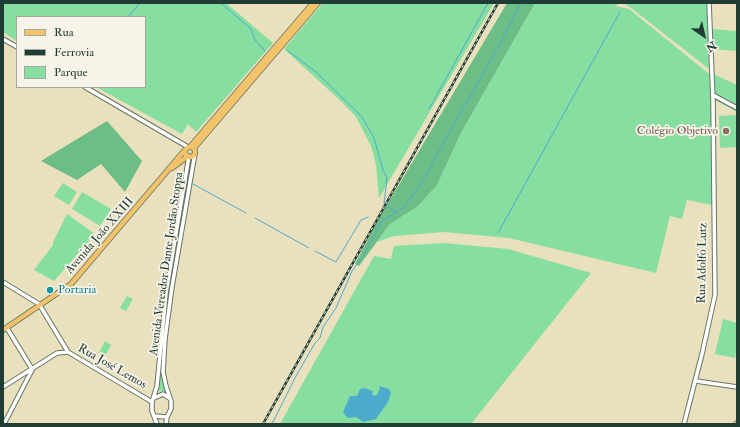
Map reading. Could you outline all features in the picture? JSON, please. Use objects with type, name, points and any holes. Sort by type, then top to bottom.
[{"type":"main road","name":"Avenida João XXIII","points":[[166,173],[188,156],[190,149],[313,3]]},
{"type":"main road","name":"Avenida João XXIII","points":[[5,329],[41,306],[71,284],[166,173],[190,149],[318,3]]},
{"type":"street","name":"Rua Adolfo Lutz","points":[[684,424],[696,381],[715,295],[713,96],[709,3]]},
{"type":"street","points":[[3,39],[16,46]]},
{"type":"street","points":[[87,88],[190,149]]},
{"type":"street","points":[[713,96],[737,108]]},
{"type":"street","name":"Avenida Vereador Dante Jordão Stoppa","points":[[171,401],[166,386],[163,364],[190,149]]},
{"type":"street","name":"Avenida Vereador Dante Jordão Stoppa","points":[[156,424],[152,411],[152,400],[157,386],[166,293],[188,156]]},
{"type":"street","points":[[3,282],[41,306]]},
{"type":"street","name":"Rua José Lemos","points":[[41,306],[68,352],[152,400]]},
{"type":"street","points":[[5,329],[32,369]]},
{"type":"street","points":[[3,387],[57,353],[68,352]]},
{"type":"street","points":[[4,424],[32,369]]},
{"type":"street","points":[[696,381],[737,387]]},
{"type":"street","points":[[152,400],[163,394],[169,397],[171,401],[170,413],[167,417],[166,424]]},
{"type":"street","points":[[154,416],[167,417]]},
{"type":"green space","points":[[3,3],[226,3],[273,43],[196,132],[188,124],[182,134],[98,88],[146,88],[146,16],[16,16],[16,40],[3,32]]},
{"type":"green space","points":[[323,3],[494,3],[379,198],[376,165],[371,146],[356,117],[343,103],[284,49]]},
{"type":"green space","points":[[507,3],[535,3],[461,133],[437,185],[417,207],[390,224],[359,266],[355,264],[378,220]]},
{"type":"green space","points":[[535,3],[621,3],[615,6],[629,9],[709,74],[712,101],[712,205],[687,200],[682,219],[670,216],[656,273],[509,238],[444,232],[394,236],[377,242],[390,224],[417,207],[437,185],[461,133]]},
{"type":"green space","points":[[623,3],[707,3],[709,69],[630,7]]},
{"type":"green space","points":[[711,29],[737,31],[737,51],[712,49]]},
{"type":"green space","points":[[713,74],[737,85],[737,112],[715,100]]},
{"type":"green space","points":[[737,115],[737,147],[720,148],[719,116]]},
{"type":"green space","points":[[107,121],[142,161],[125,192],[101,164],[77,180],[41,161]]},
{"type":"green space","points":[[63,183],[77,192],[69,205],[54,196]]},
{"type":"green space","points":[[82,192],[111,209],[100,226],[72,209]]},
{"type":"green space","points":[[67,214],[95,234],[54,281],[34,270],[53,245],[53,242]]},
{"type":"green space","points":[[444,243],[508,249],[591,273],[471,424],[280,424],[374,256],[391,259],[394,246]]},
{"type":"green space","points":[[127,296],[133,299],[126,311],[120,308]]},
{"type":"green space","points":[[723,319],[737,323],[737,348],[735,358],[715,354]]},
{"type":"green space","points":[[105,341],[111,345],[105,356],[99,353]]},
{"type":"green space","points":[[160,376],[162,376],[166,392],[158,391]]},
{"type":"water","points":[[379,386],[389,389],[391,393],[388,402],[376,419],[363,422],[356,417],[348,418],[345,415],[343,412],[350,396],[357,396],[360,389],[364,388],[373,391],[372,394],[374,396],[377,395],[380,389]]},
{"type":"waterway","points":[[129,16],[140,3]]},
{"type":"waterway","points":[[221,3],[251,29],[255,40],[265,51]]},
{"type":"waterway","points":[[429,109],[488,3]]},
{"type":"waterway","points":[[272,424],[296,376],[315,343],[320,338],[323,327],[336,308],[352,271],[364,255],[382,221],[404,207],[427,175],[437,154],[501,42],[521,3]]},
{"type":"waterway","points":[[498,233],[620,12]]},
{"type":"waterway","points":[[287,50],[317,73],[362,117],[374,138],[383,170],[387,178],[384,204]]},
{"type":"waterway","points":[[193,184],[246,213]]},
{"type":"waterway","points":[[387,206],[395,211]]},
{"type":"waterway","points":[[315,251],[336,262],[361,220],[368,217]]},
{"type":"waterway","points":[[255,218],[309,248]]},
{"type":"railway","points":[[263,424],[498,3]]},
{"type":"place","name":"Colégio Objetivo","points":[[726,131]]},
{"type":"place","name":"Portaria","points":[[50,290]]}]
